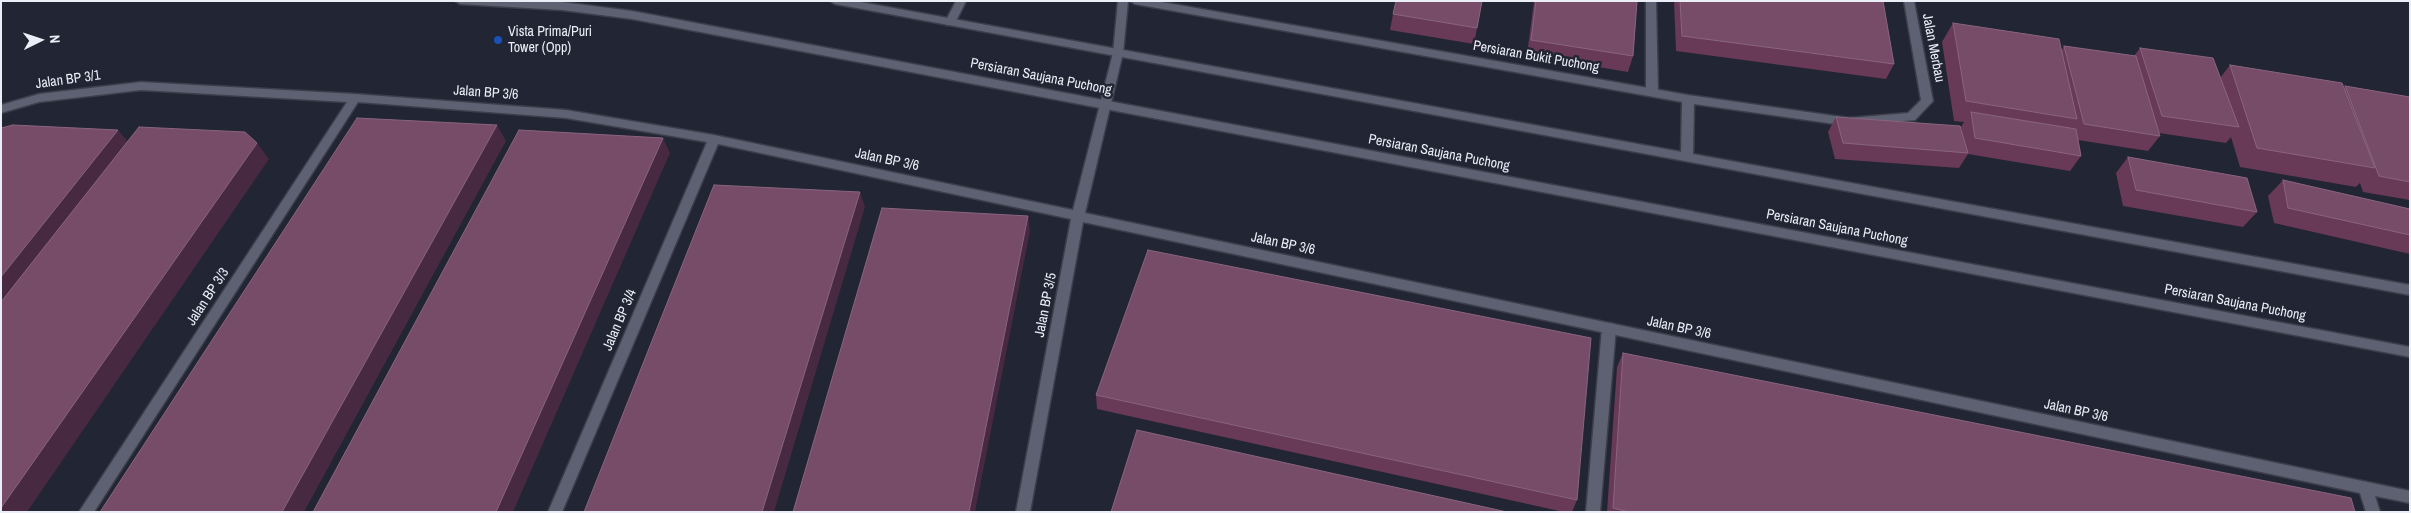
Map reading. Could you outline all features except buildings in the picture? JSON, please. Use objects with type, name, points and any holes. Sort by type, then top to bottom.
[{"type":"street","name":"Persiaran Saujana Puchong","points":[[460,1],[562,6],[632,15],[2410,352]]},
{"type":"street","points":[[835,1],[2410,290]]},
{"type":"street","points":[[950,22],[961,1]]},
{"type":"street","name":"Jalan BP 3/5","points":[[1023,512],[1078,216],[1107,105],[1118,54],[1123,1]]},
{"type":"street","name":"Persiaran Bukit Puchong","points":[[1135,1],[1688,99],[1849,122],[1911,117],[1927,100]]},
{"type":"street","points":[[1651,1],[1652,92]]},
{"type":"street","name":"Jalan Merbau","points":[[1909,1],[1927,100]]},
{"type":"street","name":"Jalan BP 3/6","points":[[141,86],[355,98],[566,114],[714,139],[2410,497]]},
{"type":"street","name":"Jalan BP 3/1","points":[[1,109],[39,98],[141,86]]},
{"type":"street","name":"Jalan BP 3/3","points":[[86,512],[355,98]]},
{"type":"street","points":[[1687,158],[1688,99]]},
{"type":"street","name":"Jalan BP 3/4","points":[[555,512],[714,139]]},
{"type":"street","points":[[1594,512],[1609,328]]},
{"type":"street","points":[[2366,488],[2373,512]]},
{"type":"place","name":"Vista Prima/Puri Tower (Opp)","points":[[498,40]]}]
